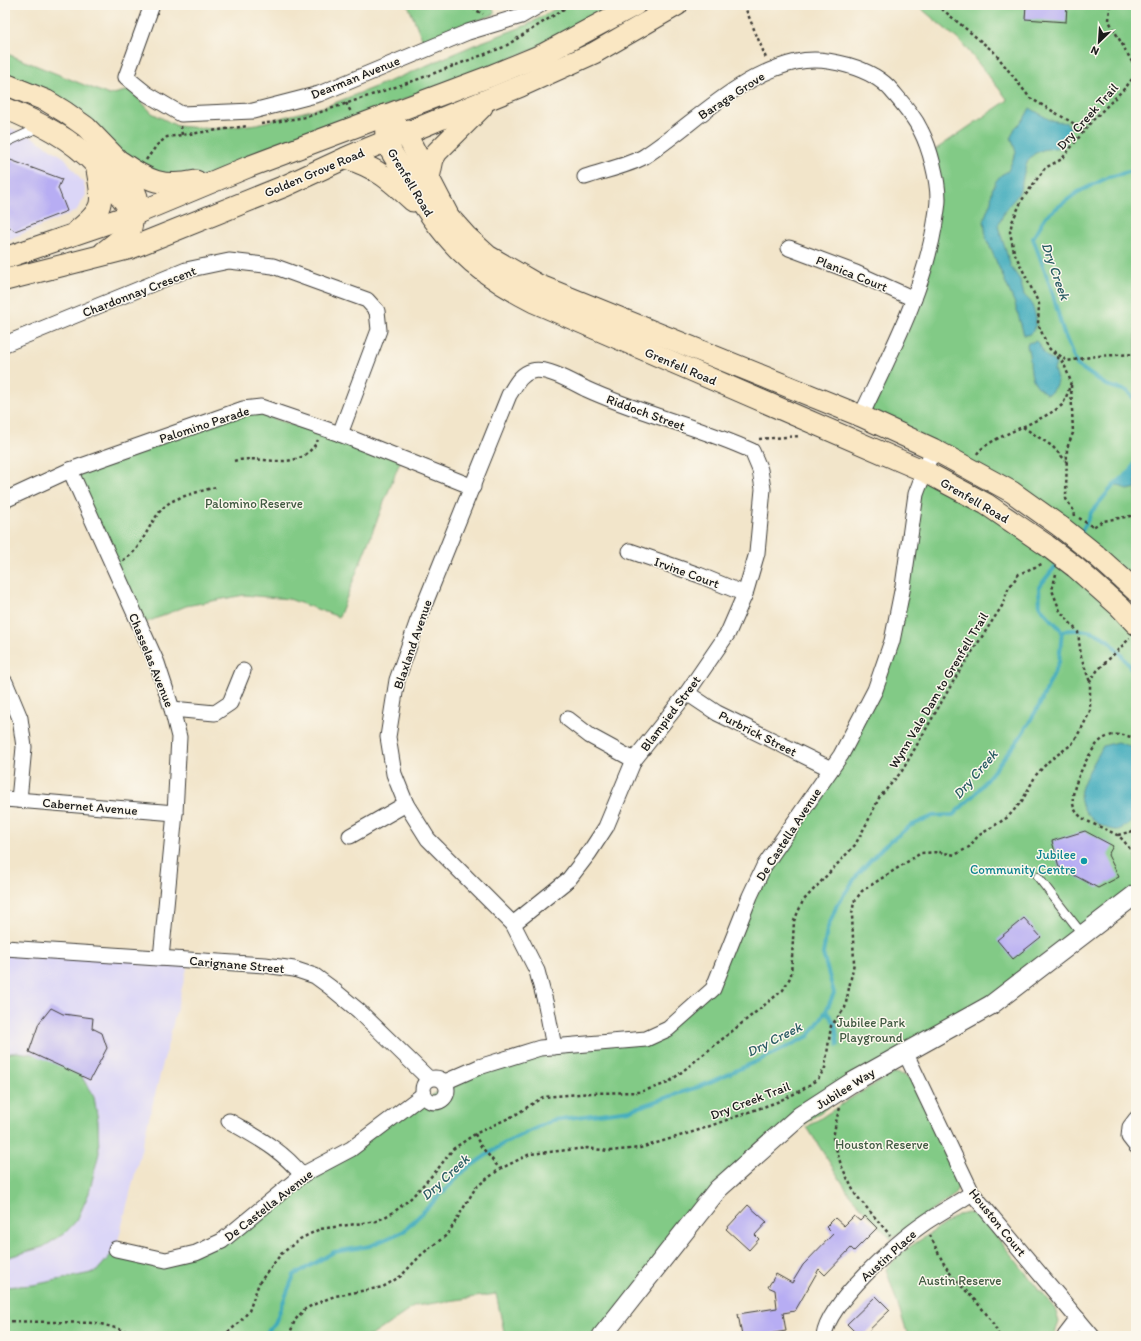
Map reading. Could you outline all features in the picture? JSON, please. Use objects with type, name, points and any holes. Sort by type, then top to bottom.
[{"type":"main road","name":"Golden Grove Road","points":[[5,258],[134,214],[230,174],[544,54],[635,5]]},
{"type":"main road","name":"Golden Grove Road","points":[[5,280],[131,248],[244,202],[594,53],[677,5]]},
{"type":"main road","points":[[5,84],[47,101],[65,112],[86,127],[117,159],[139,174],[158,183],[182,184],[230,174]]},
{"type":"main road","points":[[429,178],[433,159],[443,144],[491,98]]},
{"type":"main road","points":[[5,108],[43,126],[74,146],[96,165],[134,214],[173,219],[187,217],[244,202]]},
{"type":"main road","name":"Grenfell Road","points":[[385,115],[406,134],[450,217],[466,236],[488,256],[538,286],[861,416],[933,449],[1012,492],[1061,527],[1096,555],[1136,591]]},
{"type":"main road","name":"Grenfell Road","points":[[385,115],[387,142],[421,203],[437,226],[474,264],[491,278],[522,296],[924,471],[986,504],[1065,570],[1111,598],[1133,631]]},
{"type":"main road","points":[[346,158],[366,164],[383,174],[437,226]]},
{"type":"main road","points":[[98,256],[123,237],[131,228],[134,214],[137,197],[117,159]]},
{"type":"main road","points":[[72,235],[94,217],[98,211],[101,195],[96,165]]},
{"type":"street","name":"Dearman Avenue","points":[[152,5],[126,77],[147,94],[181,114],[253,111],[319,94],[468,32],[521,16],[540,5]]},
{"type":"street","name":"Baraga Grove","points":[[585,177],[643,157],[721,99],[764,72],[797,62],[826,61],[858,68],[887,84],[907,109],[922,132],[934,171],[938,199],[931,247],[914,299],[861,416]]},
{"type":"street","name":"Planica Court","points":[[789,248],[856,273],[914,299]]},
{"type":"street","name":"Chardonnay Crescent","points":[[5,344],[186,270],[229,261],[273,266],[367,300],[376,311],[379,330],[340,434]]},
{"type":"street","name":"Riddoch Street","points":[[522,376],[532,370],[553,373],[617,403],[730,441],[752,451],[760,470]]},
{"type":"street","name":"Blaxland Avenue","points":[[522,376],[509,395],[417,623],[397,680],[388,737],[394,774],[406,804],[428,838],[513,924],[537,971],[546,1005],[554,1047]]},
{"type":"street","name":"Palomino Parade","points":[[5,500],[70,470],[243,409],[261,407],[340,434],[473,487]]},
{"type":"street","name":"De Castella Avenue","points":[[445,1082],[510,1056],[540,1048],[646,1039],[668,1029],[713,989],[719,978],[750,896],[764,866],[831,769],[857,727],[875,690],[892,642],[902,586],[912,514],[924,471],[933,449]]},
{"type":"street","name":"Chasselas Avenue","points":[[70,470],[157,663],[172,709],[178,737],[175,813],[161,958]]},
{"type":"street","name":"Blampied Street","points":[[513,924],[569,879],[589,853],[606,827],[634,760],[686,693],[728,633],[745,594],[757,553],[763,489],[760,470]]},
{"type":"street","name":"Irvine Court","points":[[630,551],[699,575],[745,594]]},
{"type":"street","points":[[172,709],[215,713],[230,703],[243,671]]},
{"type":"street","points":[[5,682],[20,718],[24,747],[12,799]]},
{"type":"street","name":"Purbrick Street","points":[[686,693],[717,712],[831,769]]},
{"type":"street","points":[[568,720],[590,736],[634,760]]},
{"type":"street","name":"Cabernet Avenue","points":[[12,799],[175,813]]},
{"type":"street","points":[[350,836],[406,804]]},
{"type":"street","name":"Jubilee Way","points":[[602,1336],[718,1189],[800,1116],[851,1083],[991,1005],[1136,894]]},
{"type":"street","name":"Carignane Street","points":[[5,948],[265,965],[294,969],[315,976],[359,1011],[429,1079]]},
{"type":"street","name":"Houston Court","points":[[905,1052],[972,1193],[1092,1336]]},
{"type":"street","points":[[429,1079],[440,1079],[445,1082],[447,1090],[446,1095],[439,1101],[430,1100],[424,1094],[424,1085],[429,1079]]},
{"type":"street","name":"De Castella Avenue","points":[[116,1249],[166,1260],[196,1253],[222,1241],[302,1175],[351,1149],[424,1094]]},
{"type":"street","points":[[1136,1119],[1130,1127],[1129,1137],[1136,1146]]},
{"type":"street","points":[[230,1121],[276,1149],[289,1159],[302,1175]]},
{"type":"street","name":"Austin Place","points":[[824,1336],[825,1329],[833,1314],[858,1282],[898,1244],[925,1223],[972,1193]]},
{"type":"street","points":[[1065,1336],[1078,1319]]},
{"type":"lane","points":[[5,143],[43,126]]},
{"type":"lane","points":[[1038,877],[1083,935]]},
{"type":"path","points":[[744,5],[771,70]]},
{"type":"path","points":[[937,5],[994,52],[1030,98],[1085,130]]},
{"type":"path","points":[[1110,5],[1109,20],[1136,69]]},
{"type":"path","name":"Dry Creek Trail","points":[[1136,74],[1085,130],[1062,159],[1045,168],[1022,200],[1012,222],[1010,232],[1014,252],[1039,304],[1038,324],[1048,347],[1064,364],[1071,382],[1073,433],[1067,448],[1066,498],[1074,511],[1074,516],[1093,527],[1103,522],[1136,514]]},
{"type":"path","points":[[346,103],[353,114]]},
{"type":"path","points":[[1048,347],[1067,361],[1096,356],[1136,354]]},
{"type":"path","points":[[971,469],[980,450],[993,441],[1023,427],[1062,404],[1071,382]]},
{"type":"path","points":[[1023,427],[1052,446],[1067,462]]},
{"type":"path","points":[[234,461],[241,459],[291,461],[311,450],[318,440],[322,428]]},
{"type":"path","points":[[730,441],[807,436]]},
{"type":"path","points":[[112,565],[127,558],[137,549],[149,525],[170,502],[216,487]]},
{"type":"path","name":"Wynn Vale Dam to Grenfell Trail","points":[[223,1336],[239,1323],[249,1311],[260,1283],[281,1254],[300,1239],[320,1229],[377,1221],[394,1212],[411,1198],[438,1170],[453,1149],[475,1134],[515,1115],[543,1097],[640,1092],[668,1083],[783,990],[791,976],[794,921],[803,900],[855,844],[868,821],[878,798],[902,771],[956,675],[1002,606],[1008,589],[1019,574],[1046,553]]},
{"type":"path","name":"Dry Creek Trail","points":[[289,1336],[295,1320],[306,1309],[316,1303],[335,1296],[383,1287],[401,1276],[422,1254],[448,1234],[476,1186],[500,1170],[530,1154],[587,1148],[610,1151],[640,1148],[696,1131],[777,1102],[800,1091],[818,1079],[825,1068],[831,1026],[845,1008],[854,963],[852,914],[854,902],[862,892],[921,853],[939,852],[955,855],[969,847],[978,836],[1008,816],[1022,801],[1036,775],[1049,761],[1072,744],[1083,726],[1090,710],[1090,682],[1081,657],[1078,632],[1060,611],[1052,590],[1065,570]]},
{"type":"path","points":[[1090,682],[1097,671],[1133,631]]},
{"type":"path","points":[[1135,738],[1125,735],[1106,736],[1097,744],[1086,760],[1072,793],[1074,809],[1079,816],[1089,823],[1118,835],[1136,858]]},
{"type":"path","points":[[1118,835],[1136,830]]},
{"type":"path","points":[[851,1083],[837,1117],[833,1138],[841,1165],[855,1194],[898,1244]]},
{"type":"path","points":[[475,1134],[480,1145],[500,1170]]},
{"type":"path","points":[[925,1223],[939,1255],[953,1276],[977,1302],[996,1327],[999,1336]]},
{"type":"path","points":[[5,1321],[97,1323],[136,1336]]},
{"type":"shaded area","points":[[5,126],[32,137],[65,158],[84,184],[86,195],[76,211],[5,241]]},
{"type":"shaded area","points":[[5,948],[189,960],[116,1249],[96,1272],[33,1285],[5,1287]]},
{"type":"green space","points":[[408,5],[491,5],[495,14],[423,41]]},
{"type":"green space","points":[[562,5],[623,5],[543,46],[203,177],[150,178],[27,83],[5,73],[5,53],[109,95],[130,90],[152,113],[177,126],[214,129],[257,124],[327,106],[474,45],[527,25]]},
{"type":"green space","points":[[917,5],[1136,5],[1136,592],[1047,517],[861,416],[914,299],[938,199],[929,154],[1008,100],[962,43]]},
{"type":"green space","name":"Palomino Reserve","points":[[243,409],[401,459],[339,617],[289,599],[244,595],[186,606],[140,625],[70,470]]},
{"type":"green space","name":"Jubilee Park Playground","points":[[924,471],[961,489],[1136,625],[1136,894],[991,1005],[893,1058],[718,1189],[600,1336],[505,1336],[496,1294],[415,1306],[371,1336],[5,1336],[5,1287],[33,1285],[96,1272],[116,1249],[166,1260],[196,1253],[387,1123],[447,1086],[540,1048],[646,1039],[713,989],[753,890],[826,776],[892,641]]},
{"type":"green space","points":[[17,1052],[39,1055],[80,1074],[94,1097],[98,1121],[99,1153],[89,1193],[77,1220],[65,1233],[43,1247],[5,1257],[5,1054]]},
{"type":"green space","name":"Houston Reserve","points":[[895,1073],[905,1075],[914,1082],[957,1174],[959,1186],[953,1196],[891,1239],[850,1195],[807,1127],[856,1095]]},
{"type":"green space","name":"Austin Reserve","points":[[968,1213],[975,1214],[983,1220],[1055,1309],[1059,1322],[1054,1336],[908,1336],[886,1269],[902,1252],[958,1215]]},
{"type":"water","points":[[1030,108],[1050,120],[1067,123],[1070,128],[1065,145],[1058,148],[1039,151],[1031,156],[1026,165],[1018,194],[1006,209],[998,226],[1011,267],[1020,280],[1024,295],[1031,302],[1036,317],[1036,324],[1033,331],[1028,335],[1024,335],[1015,304],[986,238],[984,219],[991,201],[992,190],[996,181],[1001,175],[1008,171],[1016,152],[1011,137],[1015,128],[1024,119]]},
{"type":"water","points":[[1036,341],[1045,355],[1056,363],[1054,370],[1058,382],[1051,392],[1047,394],[1035,383],[1032,378],[1027,346],[1028,343]]},
{"type":"water","points":[[1136,460],[1136,488],[1128,490],[1115,484],[1131,471]]},
{"type":"water","points":[[1117,742],[1136,748],[1136,818],[1123,828],[1115,830],[1101,826],[1089,816],[1080,797],[1085,779],[1103,746]]},
{"type":"building","points":[[1026,5],[1067,5],[1066,22],[1025,19]]},
{"type":"building","points":[[5,158],[62,179],[58,188],[67,211],[15,231],[5,224]]},
{"type":"building","name":"Jubilee Community Centre","points":[[1085,831],[1113,846],[1108,855],[1119,877],[1098,888],[1059,867],[1052,841]]},
{"type":"building","points":[[1024,918],[1041,937],[1013,959],[997,940]]},
{"type":"building","points":[[51,1008],[63,1014],[93,1018],[92,1028],[102,1033],[107,1048],[90,1080],[29,1052],[39,1023]]},
{"type":"building","points":[[748,1205],[767,1222],[755,1235],[759,1239],[749,1250],[726,1229]]},
{"type":"building","points":[[854,1216],[860,1221],[865,1216],[877,1228],[854,1251],[851,1248],[825,1275],[819,1269],[795,1311],[783,1313],[786,1331],[757,1336],[742,1336],[738,1314],[777,1308],[775,1290],[768,1287],[776,1274],[792,1283],[803,1265],[833,1234],[826,1227],[835,1218],[844,1226]]},
{"type":"building","points":[[876,1296],[890,1310],[863,1336],[859,1336],[847,1324]]},
{"type":"waterway","name":"Dry Creek","points":[[1136,170],[1109,177],[1078,192],[1046,216],[1033,238],[1051,288],[1063,331],[1077,365],[1106,385],[1127,391],[1136,401]]},
{"type":"waterway","name":"Dry Creek","points":[[1080,535],[1092,511],[1115,484],[1131,471],[1136,460]]},
{"type":"waterway","name":"Dry Creek","points":[[264,1336],[275,1323],[294,1275],[334,1252],[370,1246],[404,1231],[465,1170],[503,1144],[553,1120],[630,1110],[701,1086],[809,1036],[826,1011],[834,993],[823,954],[827,930],[837,905],[858,874],[883,847],[910,826],[933,816],[953,815],[975,794],[1019,739],[1039,706],[1059,662],[1062,631],[1040,607],[1039,587],[1058,563]]},
{"type":"waterway","points":[[1062,631],[1076,630],[1098,634],[1114,646],[1136,675]]},
{"type":"waterway","points":[[826,1011],[835,1023],[838,1045]]},
{"type":"place","name":"Jubilee Community Centre","points":[[1084,861]]}]
